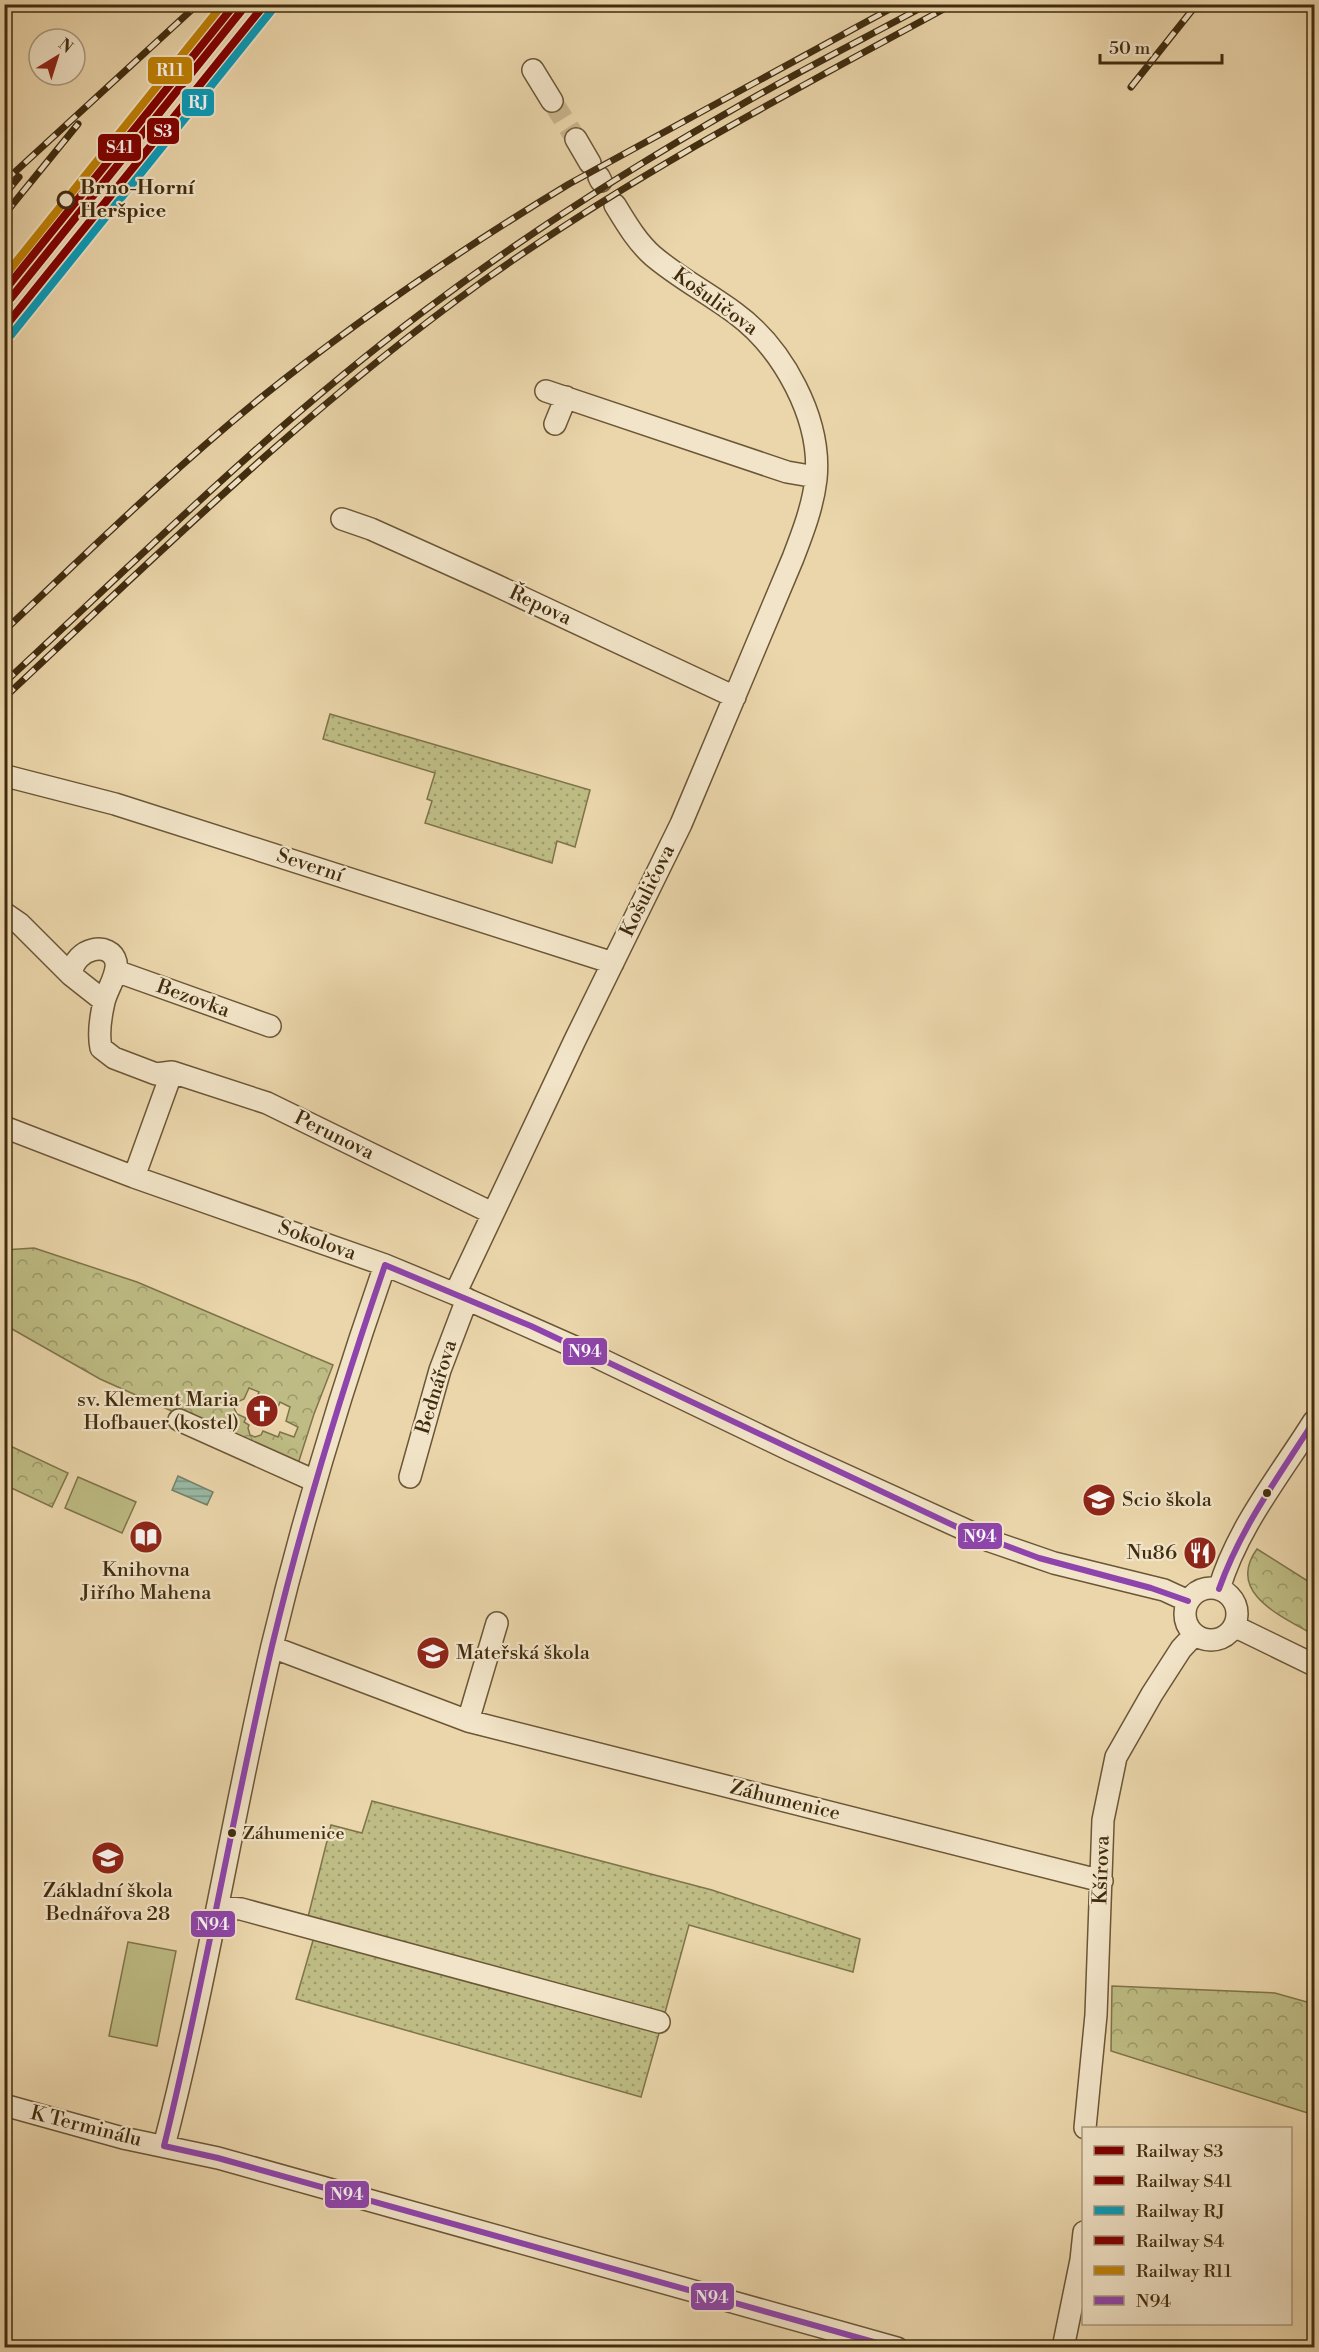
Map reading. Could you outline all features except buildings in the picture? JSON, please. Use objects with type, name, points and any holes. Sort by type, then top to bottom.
[{"type":"street","points":[[533,70],[552,101]]},
{"type":"street","points":[[576,139],[596,174]]},
{"type":"street","name":"Košuličova","points":[[461,1297],[492,1213],[681,824],[794,558],[805,525],[816,477],[816,453],[810,424],[797,391],[770,345],[734,312],[651,254],[629,229],[615,205]]},
{"type":"street","points":[[555,424],[556,394],[787,472],[816,477]]},
{"type":"street","name":"Řepova","points":[[342,519],[410,546],[735,697]]},
{"type":"street","name":"Severní","points":[[6,776],[114,804],[614,963]]},
{"type":"street","points":[[4,913],[20,924],[71,975],[104,1001]]},
{"type":"street","points":[[71,975],[75,961],[88,950],[95,949],[114,957],[116,971]]},
{"type":"street","name":"Perunova","points":[[116,971],[104,1001],[100,1042],[105,1052],[114,1058],[156,1074],[172,1072],[267,1103],[492,1213]]},
{"type":"street","name":"Bezovka","points":[[116,971],[270,1026]]},
{"type":"street","points":[[135,1177],[172,1072]]},
{"type":"street","name":"Sokolova","points":[[4,1127],[135,1177],[385,1265],[584,1351],[959,1528],[1033,1556],[1089,1573],[1164,1590],[1188,1601]]},
{"type":"street","points":[[164,2146],[218,1907],[272,1647],[315,1481],[342,1388],[385,1265]]},
{"type":"street","name":"Bednářova","points":[[411,1477],[461,1297]]},
{"type":"street","points":[[179,1420],[315,1481]]},
{"type":"street","points":[[1219,1589],[1239,1539],[1314,1421]]},
{"type":"street","points":[[1204,1589],[1219,1589],[1232,1599],[1237,1613],[1234,1626],[1228,1635],[1211,1641],[1194,1635],[1184,1616],[1188,1601],[1198,1592],[1204,1589]]},
{"type":"street","points":[[468,1721],[497,1623]]},
{"type":"street","points":[[1234,1626],[1314,1665]]},
{"type":"street","name":"Kšírova","points":[[1086,2127],[1095,2015],[1103,1820],[1116,1757],[1181,1648],[1194,1635]]},
{"type":"street","name":"Záhumenice","points":[[272,1647],[468,1721],[1102,1881]]},
{"type":"street","points":[[218,1907],[241,1909],[658,2022]]},
{"type":"street","name":"K Terminálu","points":[[4,2105],[123,2138],[218,2158],[897,2348]]},
{"type":"street","points":[[1063,2348],[1082,2246]]},
{"type":"green space","points":[[330,714],[590,790],[575,847],[557,841],[552,863],[425,823],[432,801],[427,799],[435,773],[323,739]]},
{"type":"green space","points":[[34,1248],[137,1282],[333,1365],[297,1467],[100,1379],[5,1325],[4,1250]],"holes":[[[249,1388],[259,1392],[257,1397],[262,1400],[267,1397],[278,1407],[280,1402],[290,1407],[286,1421],[298,1427],[294,1437],[280,1432],[278,1437],[263,1431],[261,1435],[255,1437],[250,1435],[249,1425],[244,1422],[246,1418],[237,1414],[234,1408],[237,1402],[244,1399]]]},
{"type":"green space","points":[[6,1444],[68,1473],[52,1507],[5,1485]]},
{"type":"green space","points":[[78,1477],[136,1502],[122,1533],[65,1508]]},
{"type":"green space","points":[[1257,1549],[1314,1585],[1314,1635],[1274,1611],[1253,1591],[1248,1578],[1249,1565]]},
{"type":"green space","points":[[372,1801],[712,1890],[860,1939],[853,1972],[689,1925],[663,2020],[308,1917],[331,1825],[362,1833]]},
{"type":"green space","points":[[314,1937],[660,2030],[641,2097],[296,1999]]},
{"type":"green space","points":[[128,1942],[176,1951],[157,2046],[109,2036]]},
{"type":"green space","points":[[1112,1986],[1275,1993],[1314,2004],[1314,2115],[1111,2051]]},
{"type":"shaded area","points":[[178,1476],[213,1492],[207,1505],[172,1490]]},
{"type":"tunnel","points":[[552,101],[576,139]]},
{"type":"railway","points":[[4,182],[198,4]]},
{"type":"railway","points":[[4,631],[197,452],[263,396],[337,339],[413,285],[490,233],[569,184],[899,4]]},
{"type":"railway","points":[[4,683],[262,444],[369,354],[462,283],[578,204],[698,130],[928,4]]},
{"type":"railway","points":[[4,698],[178,535],[296,429],[357,378],[483,281],[597,205],[714,135],[953,4]]},
{"type":"railway","points":[[1131,87],[1197,4]]},
{"type":"railway","points":[[4,215],[78,124]]},
{"type":"railway","points":[[4,195],[19,177]]},
{"type":"rail line","name":"R11","points":[[4,277],[223,4]]},
{"type":"rail line","name":"S41","points":[[4,291],[235,4]]},
{"type":"rail line","name":"S3","points":[[4,328],[265,4]]},
{"type":"rail line","name":"S4","points":[[11,298],[242,10]]},
{"type":"rail line","name":"RJ","points":[[11,335],[272,10]]},
{"type":"transit line","name":"N94","points":[[385,1265],[531,1326],[959,1528],[1039,1558],[1151,1588],[1188,1601]]},
{"type":"transit line","name":"N94","points":[[164,2146],[193,2021],[258,1708],[284,1598],[324,1454],[385,1265]]},
{"type":"transit line","name":"N94","points":[[1219,1589],[1249,1523],[1314,1421]]},
{"type":"transit line","name":"N94","points":[[164,2146],[218,2158],[895,2348]]},
{"type":"place","name":"Brno-Horní Heršpice","points":[[66,200]]},
{"type":"place","name":"sv. Klement Maria Hofbauer (kostel)","points":[[262,1411]]},
{"type":"place","name":"Scio škola","points":[[1099,1500]]},
{"type":"place","name":"Knihovna Jiřího Mahena","points":[[146,1537]]},
{"type":"place","name":"Nu86","points":[[1200,1553]]},
{"type":"place","name":"Mateřská škola","points":[[433,1653]]},
{"type":"place","name":"Záhumenice","points":[[232,1833]]},
{"type":"place","name":"Základní škola Bednářova 28","points":[[108,1858]]}]
